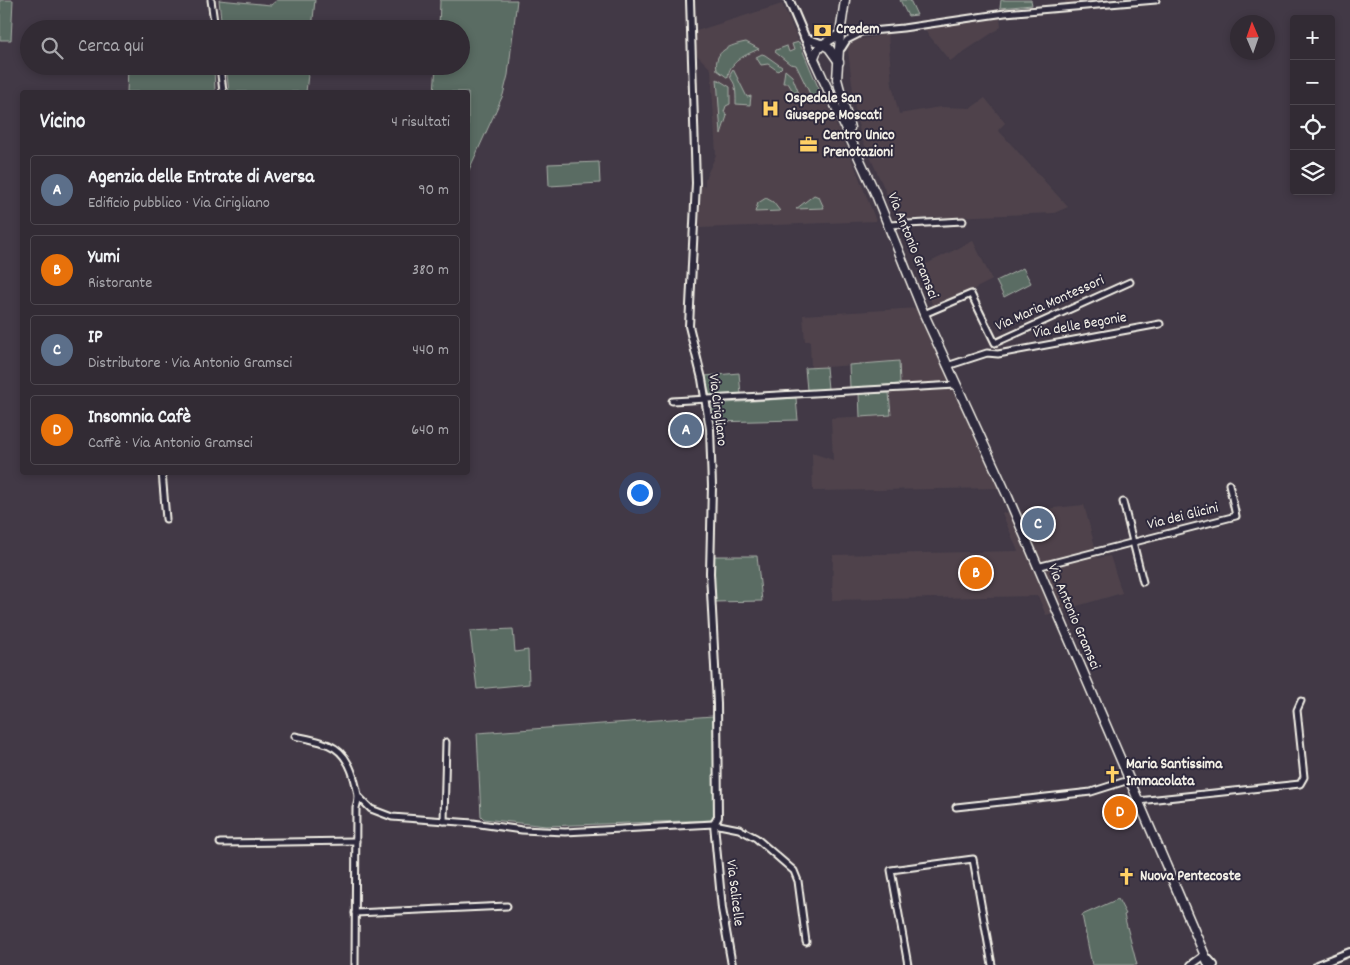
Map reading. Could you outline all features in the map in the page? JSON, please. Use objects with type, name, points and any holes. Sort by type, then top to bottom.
[{"type":"main road","points":[[789,0],[814,59]]},
{"type":"main road","name":"Via Antonio Gramsci","points":[[845,0],[840,34],[837,80],[854,143]]},
{"type":"main road","points":[[814,59],[822,44],[840,34]]},
{"type":"main road","points":[[805,38],[829,48],[839,62]]},
{"type":"main road","name":"Via Antonio Gramsci","points":[[814,59],[854,143],[924,314],[1008,497],[1209,965]]},
{"type":"main road","points":[[825,83],[830,84],[837,80]]},
{"type":"street","points":[[211,0],[214,20]]},
{"type":"street","name":"Via Cirigliano","points":[[690,0],[696,183],[689,326],[706,400],[710,429],[712,486],[710,573],[717,704],[718,817],[714,824]]},
{"type":"street","points":[[840,34],[862,33],[1004,14],[1156,0]]},
{"type":"street","points":[[839,62],[843,43],[862,33]]},
{"type":"street","points":[[221,75],[223,90]]},
{"type":"street","points":[[889,225],[963,221]]},
{"type":"street","name":"Via Maria Montessori","points":[[924,314],[971,294],[996,343],[1130,282]]},
{"type":"street","name":"Via delle Begonie","points":[[947,366],[987,353],[998,354],[1160,324]]},
{"type":"street","points":[[672,401],[956,385]]},
{"type":"street","points":[[162,475],[166,519]]},
{"type":"street","name":"Via dei Glicini","points":[[1037,568],[1236,516],[1229,484]]},
{"type":"street","name":"Via dei Glicini","points":[[1123,502],[1143,582]]},
{"type":"street","points":[[1138,802],[1300,784],[1304,777],[1297,710],[1301,701]]},
{"type":"street","points":[[295,736],[325,743],[343,754],[350,765],[360,798],[371,809],[392,817],[473,823],[522,830],[565,832],[714,824],[739,829],[756,838],[794,871],[798,881],[806,942]]},
{"type":"street","points":[[444,821],[446,742]]},
{"type":"street","points":[[956,807],[1091,792],[1129,780]]},
{"type":"street","points":[[355,965],[356,808],[360,798]]},
{"type":"street","name":"Via Salicelle","points":[[714,824],[721,899],[732,965]]},
{"type":"street","points":[[220,843],[356,842]]},
{"type":"street","points":[[908,965],[891,870],[973,859],[992,965]]},
{"type":"street","points":[[355,913],[508,906]]},
{"type":"street","points":[[1317,965],[1350,952]]},
{"type":"street","points":[[1191,965],[1205,955],[1214,965]]},
{"type":"shaded area","points":[[1065,0],[1107,0],[1107,2],[1066,6]]},
{"type":"shaded area","name":"Ospedale San Giuseppe Moscati","points":[[782,4],[855,167],[876,221],[699,228],[701,186],[705,186],[705,179],[716,155],[711,69],[694,52],[693,32]]},
{"type":"shaded area","points":[[1000,16],[1001,27],[950,61],[923,28]]},
{"type":"shaded area","points":[[888,34],[892,85],[899,114],[940,107],[971,108],[985,98],[1005,123],[998,130],[1068,207],[1054,213],[898,219],[862,139],[856,116],[847,42]]},
{"type":"shaded area","points":[[973,241],[992,280],[934,309],[918,268]]},
{"type":"shaded area","points":[[919,308],[1001,488],[813,491],[812,453],[833,460],[831,418],[891,415],[889,385],[900,384],[898,362],[811,368],[810,341],[805,341],[803,315]]},
{"type":"shaded area","points":[[1084,505],[1098,558],[1110,556],[1122,593],[1046,615],[1038,596],[832,600],[833,555],[1018,551],[1002,513]]},
{"type":"green space","points":[[0,0],[13,0],[11,40],[0,40]]},
{"type":"green space","points":[[219,0],[271,5],[277,0],[315,0],[313,20],[221,20]]},
{"type":"green space","points":[[440,0],[517,0],[508,75],[503,95],[470,168],[470,90],[434,90],[435,75],[470,75],[470,20],[439,20]]},
{"type":"green space","points":[[900,0],[910,0],[917,15],[908,16]]},
{"type":"green space","points":[[1001,0],[1031,0],[1032,5],[1000,8]]},
{"type":"green space","points":[[746,42],[759,49],[739,59],[731,67],[728,78],[717,70],[716,63],[724,50]]},
{"type":"green space","points":[[799,42],[824,101],[821,103],[813,100],[796,65],[790,64],[775,52],[787,46],[789,52],[794,50],[792,44]]},
{"type":"green space","points":[[762,54],[782,67],[778,71],[768,64],[761,65],[756,57]]},
{"type":"green space","points":[[733,69],[747,97],[751,96],[750,105],[736,104],[735,87],[730,77]]},
{"type":"green space","points":[[785,70],[792,76],[800,96],[797,91],[794,93],[788,83],[783,83]]},
{"type":"green space","points":[[128,75],[214,75],[215,90],[127,90]]},
{"type":"green space","points":[[227,75],[308,75],[306,90],[229,90]]},
{"type":"green space","points":[[717,79],[730,87],[730,104],[726,106],[724,112],[727,116],[721,134]]},
{"type":"green space","points":[[599,162],[600,183],[549,186],[548,164]]},
{"type":"green space","points":[[814,195],[819,197],[824,208],[796,209]]},
{"type":"green space","points":[[766,198],[773,202],[780,211],[755,212],[758,203]]},
{"type":"green space","points":[[1023,268],[1031,283],[1004,297],[996,281]]},
{"type":"green space","points":[[899,361],[900,384],[850,388],[849,365]]},
{"type":"green space","points":[[826,367],[828,389],[807,390],[805,368]]},
{"type":"green space","points":[[739,373],[741,394],[710,396],[705,376]]},
{"type":"green space","points":[[889,393],[891,415],[860,417],[859,394]]},
{"type":"green space","points":[[796,398],[798,420],[714,422],[712,404]]},
{"type":"green space","points":[[714,556],[757,556],[762,601],[714,602]]},
{"type":"green space","points":[[513,629],[515,652],[528,650],[529,684],[477,689],[470,631]]},
{"type":"green space","points":[[713,716],[716,814],[712,820],[546,826],[484,819],[481,816],[477,733]]},
{"type":"green space","points":[[1118,899],[1126,914],[1124,915],[1137,965],[1092,965],[1082,915]]},
{"type":"place","name":"Credem","points":[[822,30]]},
{"type":"place","name":"Ospedale San Giuseppe Moscati","points":[[771,108]]},
{"type":"place","name":"Centro Unico Prenotazioni","points":[[809,145]]},
{"type":"place","name":"Agenzia delle Entrate di Aversa","points":[[686,430]]},
{"type":"place","name":"IP","points":[[1038,524]]},
{"type":"place","name":"Yumi","points":[[976,573]]},
{"type":"place","name":"Maria Santissima Immacolata","points":[[1112,774]]},
{"type":"place","name":"Insomnia Cafè","points":[[1120,812]]},
{"type":"place","name":"Nuova Pentecoste","points":[[1126,877]]}]
